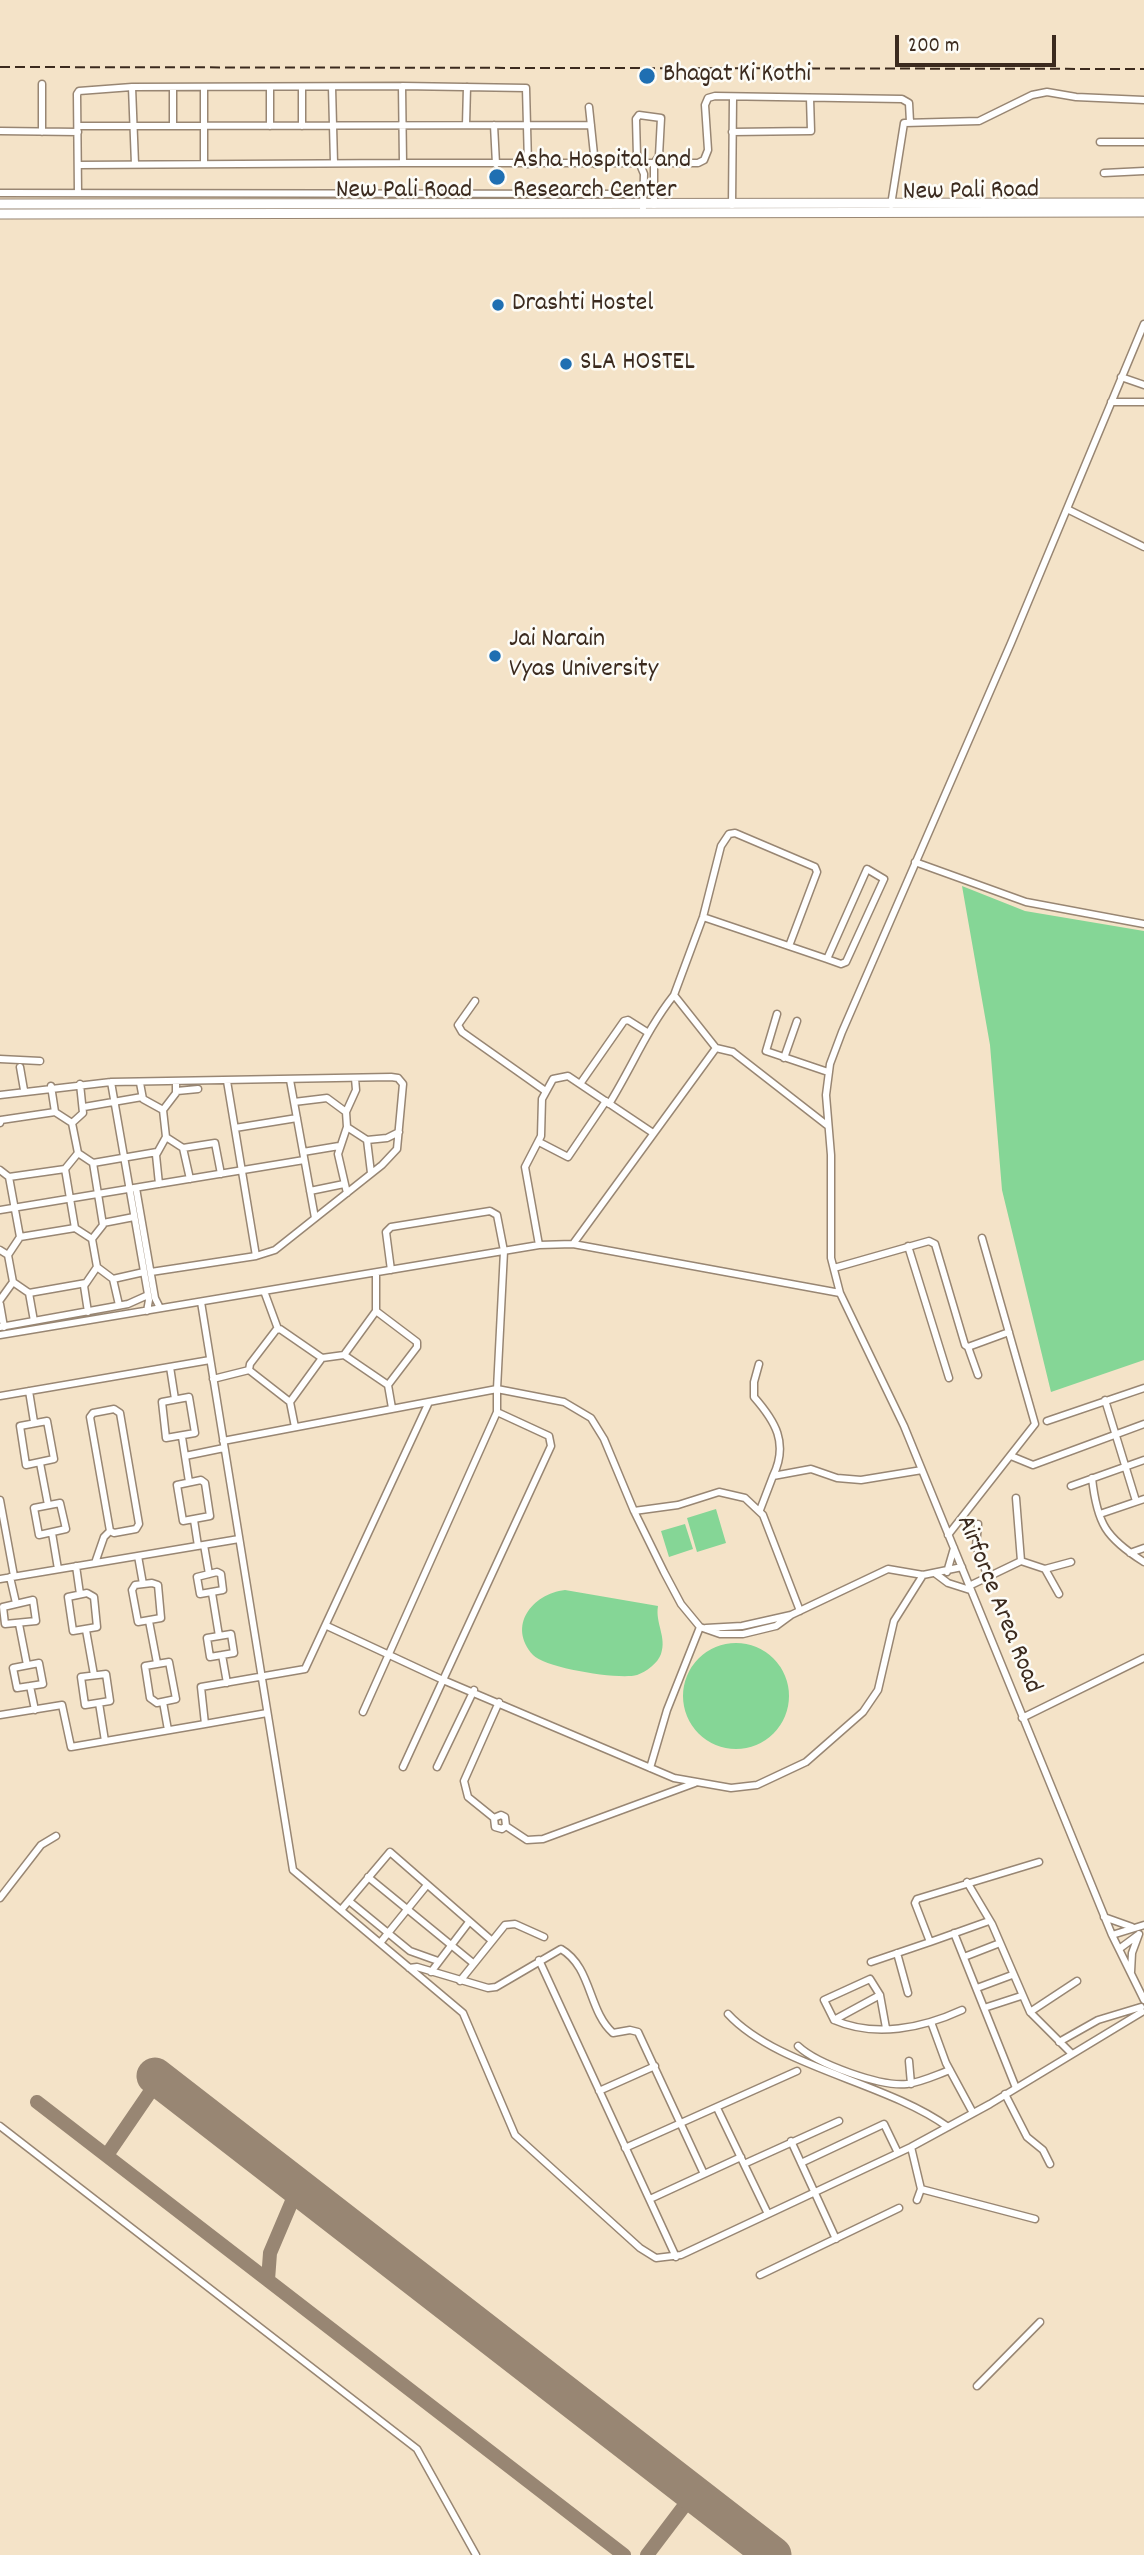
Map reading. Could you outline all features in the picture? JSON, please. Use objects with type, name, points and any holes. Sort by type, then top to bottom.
[{"type":"highway","name":"New Pali Road","points":[[0,214],[649,210],[732,205],[1144,203]]},
{"type":"highway","name":"New Pali Road","points":[[0,204],[1144,212]]},
{"type":"street","points":[[42,84],[42,132]]},
{"type":"street","points":[[402,86],[403,163]]},
{"type":"street","points":[[78,192],[79,91],[132,87],[402,86],[526,89],[528,164]]},
{"type":"street","points":[[132,87],[135,164]]},
{"type":"street","points":[[173,87],[173,126]]},
{"type":"street","points":[[204,87],[204,164]]},
{"type":"street","points":[[270,87],[270,126]]},
{"type":"street","points":[[302,87],[302,126]]},
{"type":"street","points":[[332,87],[334,163]]},
{"type":"street","points":[[466,125],[467,87]]},
{"type":"street","points":[[891,205],[901,128],[910,122],[979,121],[1032,95],[1047,92],[1076,97],[1144,100]]},
{"type":"street","points":[[78,165],[698,163],[704,160],[708,150],[705,105],[708,98],[902,99],[909,103],[910,122]]},
{"type":"street","points":[[732,205],[733,98]]},
{"type":"street","points":[[732,132],[811,131],[810,98]]},
{"type":"street","points":[[589,107],[595,164]]},
{"type":"street","points":[[639,115],[661,118],[659,156],[654,163],[649,210],[643,194],[644,173],[640,163],[636,118],[639,115]]},
{"type":"street","points":[[0,131],[42,132],[134,125],[591,125]]},
{"type":"street","points":[[494,125],[496,164]]},
{"type":"street","points":[[1100,142],[1144,142]]},
{"type":"street","points":[[1104,173],[1144,171]]},
{"type":"street","points":[[0,193],[643,194]]},
{"type":"street","points":[[777,1014],[765,1048],[768,1053],[828,1072],[1144,324]]},
{"type":"street","points":[[1121,377],[1144,384]]},
{"type":"street","points":[[1111,402],[1144,402]]},
{"type":"street","points":[[1067,509],[1144,547]]},
{"type":"street","points":[[539,1142],[568,1157],[631,1068],[646,1032],[674,995],[703,917],[725,837],[736,833],[815,867],[817,872],[789,946]]},
{"type":"street","points":[[915,862],[1016,899],[1144,923]]},
{"type":"street","points":[[703,917],[841,964],[846,962],[884,878],[881,875],[869,869],[865,870],[827,959]]},
{"type":"street","points":[[674,995],[716,1048],[733,1052],[828,1126]]},
{"type":"street","points":[[475,1001],[458,1024],[462,1032],[544,1090]]},
{"type":"street","points":[[580,1084],[624,1021],[628,1020],[646,1032]]},
{"type":"street","points":[[785,1058],[797,1021]]},
{"type":"street","points":[[573,1244],[716,1048]]},
{"type":"street","points":[[0,1059],[40,1060]]},
{"type":"street","points":[[20,1067],[24,1090]]},
{"type":"street","name":"Airforce Area Road","points":[[828,1072],[830,1235],[840,1293],[922,1470],[1143,2007]]},
{"type":"street","points":[[539,1245],[526,1167],[539,1142],[544,1090],[558,1076],[568,1076],[653,1133]]},
{"type":"street","points":[[0,1095],[51,1086],[111,1082],[391,1077],[398,1078],[402,1084],[397,1149],[275,1250],[256,1256],[113,1279]]},
{"type":"street","points":[[346,1193],[339,1146],[347,1127],[346,1112],[356,1090],[355,1078]]},
{"type":"street","points":[[290,1080],[315,1217]]},
{"type":"street","points":[[227,1081],[256,1256]]},
{"type":"street","points":[[111,1082],[147,1272],[147,1311]]},
{"type":"street","points":[[159,1184],[157,1152],[166,1137],[163,1110],[177,1091],[176,1082]]},
{"type":"street","points":[[140,1083],[142,1097]]},
{"type":"street","points":[[72,1123],[83,1114],[80,1084]]},
{"type":"street","points":[[51,1086],[55,1112]]},
{"type":"street","points":[[177,1091],[198,1089]]},
{"type":"street","points":[[83,1107],[142,1097],[163,1110]]},
{"type":"street","points":[[294,1102],[327,1098],[346,1112]]},
{"type":"street","points":[[0,1120],[55,1112],[72,1123],[78,1153],[93,1163],[157,1152]]},
{"type":"street","points":[[235,1128],[297,1118]]},
{"type":"street","points":[[347,1127],[367,1140],[387,1138],[399,1132]]},
{"type":"street","points":[[166,1137],[183,1148],[215,1143],[221,1174]]},
{"type":"street","points":[[367,1140],[371,1173]]},
{"type":"street","points":[[303,1152],[339,1146]]},
{"type":"street","points":[[183,1148],[190,1179]]},
{"type":"street","points":[[9,1177],[65,1168],[78,1153]]},
{"type":"street","points":[[0,1210],[304,1160]]},
{"type":"street","points":[[93,1163],[103,1223],[92,1239],[97,1267],[113,1279],[119,1305]]},
{"type":"street","points":[[65,1168],[75,1228]]},
{"type":"street","points":[[0,1170],[9,1177],[20,1237],[8,1255],[13,1282],[29,1293],[86,1283]]},
{"type":"street","points":[[310,1191],[344,1184]]},
{"type":"street","points":[[132,1189],[134,1217],[147,1272],[160,1308]]},
{"type":"street","points":[[363,1712],[497,1412],[504,1251],[498,1215],[489,1210],[391,1227],[386,1232],[391,1270]]},
{"type":"street","points":[[103,1223],[134,1217]]},
{"type":"street","points":[[20,1237],[75,1228],[92,1239]]},
{"type":"street","points":[[948,1535],[1035,1424],[982,1238]]},
{"type":"street","points":[[834,1268],[922,1241],[935,1244],[962,1341],[968,1347],[978,1375]]},
{"type":"street","points":[[0,1335],[539,1245],[573,1244],[840,1293]]},
{"type":"street","points":[[908,1246],[949,1378]]},
{"type":"street","points":[[0,1250],[8,1255]]},
{"type":"street","points":[[88,1312],[83,1290],[97,1267]]},
{"type":"street","points":[[264,1291],[278,1329],[321,1358],[344,1354],[376,1311],[376,1273]]},
{"type":"street","points":[[13,1282],[0,1300],[2,1327],[88,1312],[148,1295]]},
{"type":"street","points":[[29,1293],[34,1321]]},
{"type":"street","points":[[201,1302],[293,1870],[463,2012],[516,2136],[640,2248],[656,2258],[676,2257],[911,2147],[1016,2088],[1143,2007]]},
{"type":"street","points":[[376,1311],[416,1342],[417,1347],[388,1385]]},
{"type":"street","points":[[249,1370],[250,1364],[278,1329]]},
{"type":"street","points":[[968,1347],[1009,1332]]},
{"type":"street","points":[[344,1354],[388,1385],[392,1408]]},
{"type":"street","points":[[290,1402],[321,1358]]},
{"type":"street","points":[[0,1395],[210,1360]]},
{"type":"street","points":[[759,1364],[754,1382],[754,1397],[771,1415],[778,1435],[774,1476],[760,1510]]},
{"type":"street","points":[[170,1367],[175,1399]]},
{"type":"street","points":[[213,1379],[249,1370]]},
{"type":"street","points":[[249,1370],[290,1402],[295,1427]]},
{"type":"street","points":[[1047,1421],[1144,1388]]},
{"type":"street","points":[[185,1456],[295,1427],[497,1389],[544,1396],[581,1410],[591,1418],[604,1438],[634,1511],[681,1604],[702,1628],[720,1634],[743,1634],[776,1626],[791,1615],[888,1569],[923,1576],[962,1567]]},
{"type":"street","points":[[29,1391],[33,1422]]},
{"type":"street","points":[[191,1399],[195,1433],[181,1437],[170,1439],[165,1434],[162,1402],[191,1399]]},
{"type":"street","points":[[1105,1400],[1136,1501]]},
{"type":"street","points":[[205,1724],[201,1687],[305,1669],[429,1402]]},
{"type":"street","points":[[114,1409],[120,1413],[139,1524],[136,1530],[114,1533],[110,1531],[90,1417],[93,1413],[114,1409]]},
{"type":"street","points":[[403,1768],[551,1446],[549,1436],[497,1412]]},
{"type":"street","points":[[47,1421],[54,1456],[52,1461],[40,1463],[25,1462],[19,1428],[33,1422],[47,1421]]},
{"type":"street","points":[[1011,1456],[1033,1465],[1144,1424]]},
{"type":"street","points":[[181,1437],[189,1482]]},
{"type":"street","points":[[1071,1486],[1144,1460]]},
{"type":"street","points":[[40,1463],[48,1506]]},
{"type":"street","points":[[774,1476],[811,1469],[837,1478],[861,1480],[922,1470]]},
{"type":"street","points":[[1092,1478],[1100,1514],[1110,1537],[1144,1562]]},
{"type":"street","points":[[203,1481],[210,1516],[194,1520],[182,1520],[177,1488],[178,1484],[203,1481]]},
{"type":"street","points":[[634,1511],[678,1505],[719,1492],[745,1498],[760,1510],[800,1611]]},
{"type":"street","points":[[1016,1498],[1021,1561]]},
{"type":"street","points":[[1100,1514],[1144,1499]]},
{"type":"street","points":[[0,1500],[16,1602]]},
{"type":"street","points":[[62,1503],[67,1527],[52,1533],[39,1535],[34,1510],[62,1503]]},
{"type":"street","points":[[194,1520],[209,1574]]},
{"type":"street","points":[[978,1524],[976,1546],[988,1577]]},
{"type":"street","points":[[94,1563],[104,1537],[110,1531]]},
{"type":"street","points":[[52,1533],[58,1569]]},
{"type":"street","points":[[0,1579],[239,1539]]},
{"type":"street","points":[[947,1572],[954,1548]]},
{"type":"street","points":[[1130,1553],[1144,1548]]},
{"type":"street","points":[[138,1556],[143,1584]]},
{"type":"street","points":[[936,1574],[948,1583],[969,1588],[1021,1561],[1045,1569],[1071,1562]]},
{"type":"street","points":[[76,1566],[80,1594]]},
{"type":"street","points":[[1045,1569],[1059,1594]]},
{"type":"street","points":[[209,1574],[221,1574],[223,1588],[200,1594],[197,1578],[209,1574]]},
{"type":"street","points":[[327,1626],[443,1680],[474,1690],[650,1768],[731,1788],[757,1785],[806,1762],[863,1712],[878,1690],[894,1621],[923,1576]]},
{"type":"street","points":[[143,1584],[158,1585],[162,1615],[149,1621],[137,1620],[132,1590],[135,1585],[143,1584]]},
{"type":"street","points":[[88,1593],[94,1597],[97,1627],[86,1630],[73,1631],[71,1628],[68,1597],[88,1593]]},
{"type":"street","points":[[212,1593],[219,1636]]},
{"type":"street","points":[[31,1600],[36,1607],[36,1621],[7,1626],[2,1609],[16,1602],[31,1600]]},
{"type":"street","points":[[149,1621],[157,1663]]},
{"type":"street","points":[[19,1624],[27,1665]]},
{"type":"street","points":[[650,1768],[663,1718],[702,1628]]},
{"type":"street","points":[[86,1630],[94,1675]]},
{"type":"street","points":[[231,1634],[234,1653],[210,1657],[206,1638],[219,1636],[231,1634]]},
{"type":"street","points":[[222,1655],[227,1683]]},
{"type":"street","points":[[1022,1717],[1144,1658]]},
{"type":"street","points":[[169,1662],[172,1665],[176,1699],[154,1702],[150,1698],[146,1665],[157,1663],[169,1662]]},
{"type":"street","points":[[39,1663],[43,1684],[30,1686],[17,1688],[13,1668],[39,1663]]},
{"type":"street","points":[[106,1674],[110,1701],[99,1703],[85,1705],[80,1678],[106,1674]]},
{"type":"street","points":[[30,1686],[35,1710]]},
{"type":"street","points":[[437,1767],[474,1690]]},
{"type":"street","points":[[163,1702],[168,1731]]},
{"type":"street","points":[[499,1702],[464,1781],[468,1797],[494,1818],[495,1827],[502,1829],[506,1826],[527,1840],[543,1839],[698,1782]]},
{"type":"street","points":[[99,1703],[105,1741]]},
{"type":"street","points":[[0,1715],[62,1705],[71,1747],[268,1713]]},
{"type":"street","points":[[0,1898],[41,1845],[56,1836]]},
{"type":"street","points":[[341,1910],[390,1852],[491,1940]]},
{"type":"street","points":[[930,1942],[915,1901],[967,1882],[1039,1862]]},
{"type":"street","points":[[368,1877],[473,1963]]},
{"type":"street","points":[[967,1882],[1000,1943],[1030,2012],[1071,2053]]},
{"type":"street","points":[[380,1943],[427,1885]]},
{"type":"street","points":[[349,1901],[410,1951],[438,1961]]},
{"type":"street","points":[[1104,1917],[1140,1929]]},
{"type":"street","points":[[871,1962],[989,1921]]},
{"type":"street","points":[[431,1972],[469,1922]]},
{"type":"street","points":[[460,1981],[505,1925],[510,1924],[544,1937]]},
{"type":"street","points":[[1112,1935],[1140,1929]]},
{"type":"street","points":[[1119,1949],[1140,1929]]},
{"type":"street","points":[[1131,1974],[1132,1953],[1140,1929]]},
{"type":"street","points":[[954,1933],[1016,2088]]},
{"type":"street","points":[[964,1957],[1000,1943]]},
{"type":"street","points":[[409,1968],[496,1987],[539,1959],[561,1949],[566,1952],[584,1977],[606,2026],[613,2033],[630,2030],[638,2032],[704,2174]]},
{"type":"street","points":[[897,1953],[908,1993]]},
{"type":"street","points":[[539,1959],[676,2257]]},
{"type":"street","points":[[977,1988],[1012,1975]]},
{"type":"street","points":[[886,2028],[880,1995],[868,1979],[826,1997],[826,2006],[834,2020],[859,2027],[886,2028],[913,2028],[962,2010]]},
{"type":"street","points":[[1030,2012],[1077,1982]]},
{"type":"street","points":[[834,2020],[880,1995]]},
{"type":"street","points":[[984,2008],[1021,1996]]},
{"type":"street","points":[[1059,2042],[1098,2020],[1143,2007]]},
{"type":"street","points":[[729,2014],[760,2040],[909,2104],[948,2127]]},
{"type":"street","points":[[931,2022],[950,2070],[973,2113]]},
{"type":"street","points":[[798,2046],[812,2057],[881,2082],[911,2084],[950,2070]]},
{"type":"street","points":[[909,2061],[911,2084]]},
{"type":"street","points":[[599,2091],[655,2066]]},
{"type":"street","points":[[625,2148],[797,2071]]},
{"type":"street","points":[[1005,2094],[1027,2137],[1043,2150],[1050,2164]]},
{"type":"street","points":[[717,2108],[768,2214]]},
{"type":"street","points":[[650,2199],[704,2174],[743,2161],[839,2121]]},
{"type":"street","points":[[801,2163],[884,2124],[898,2153]]},
{"type":"street","points":[[0,2126],[416,2449],[476,2555]]},
{"type":"street","points":[[791,2141],[836,2239]]},
{"type":"street","points":[[911,2147],[921,2189],[917,2200]]},
{"type":"street","points":[[921,2189],[1035,2219]]},
{"type":"street","points":[[760,2275],[899,2208]]},
{"type":"street","points":[[977,2386],[1040,2322]]},
{"type":"green space","points":[[962,886],[1025,911],[1144,931],[1144,1360],[1051,1392],[1002,1190],[990,1045]]},
{"type":"green space","points":[[716,1509],[726,1543],[697,1552],[687,1518]]},
{"type":"green space","points":[[685,1524],[693,1549],[669,1557],[661,1531]]},
{"type":"green space","points":[[565,1590],[658,1606],[663,1642],[657,1661],[637,1675],[615,1676],[566,1668],[533,1655],[522,1633],[527,1613],[542,1598]]},
{"type":"green space","points":[[736,1643],[756,1647],[774,1658],[785,1676],[789,1696],[785,1716],[774,1734],[756,1745],[736,1749],[716,1745],[698,1734],[687,1716],[683,1696],[687,1676],[698,1658],[716,1647]]},
{"type":"taxiway","points":[[107,2155],[159,2079]]},
{"type":"taxiway","points":[[37,2102],[624,2555]]},
{"type":"taxiway","points":[[268,2280],[270,2253],[298,2187]]},
{"type":"taxiway","points":[[647,2555],[694,2493]]},
{"type":"runway","points":[[155,2076],[773,2555]]},
{"type":"railway","points":[[0,67],[1144,69]]},
{"type":"place","name":"Bhagat Ki Kothi","points":[[647,76]]},
{"type":"place","name":"Asha Hospital and Research Center","points":[[497,177]]},
{"type":"place","name":"Drashti Hostel","points":[[498,305]]},
{"type":"place","name":"SLA HOSTEL","points":[[566,364]]},
{"type":"place","name":"Jai Narain Vyas University","points":[[495,656]]}]
